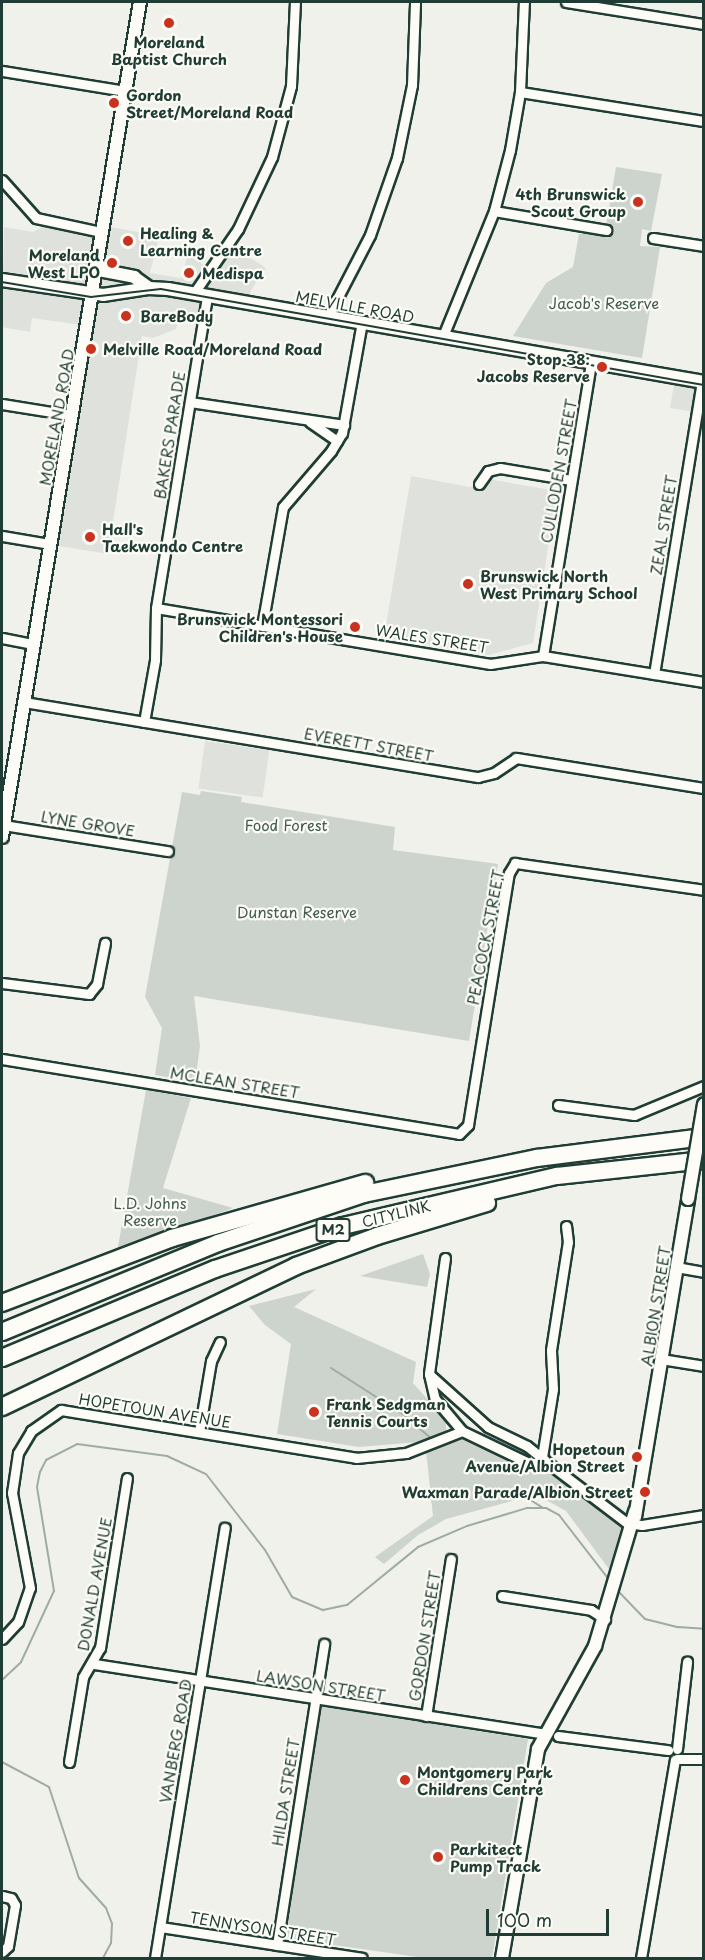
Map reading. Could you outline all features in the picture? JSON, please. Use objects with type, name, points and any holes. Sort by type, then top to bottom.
[{"type":"highway","name":"CITYLINK","points":[[2,1332],[218,1243],[302,1213],[422,1179],[537,1158],[704,1137]]},
{"type":"highway","points":[[2,1303],[172,1238],[336,1190],[395,1175],[537,1158]]},
{"type":"highway","name":"CITYLINK","points":[[2,1358],[215,1269],[343,1226],[557,1176],[704,1160]]},
{"type":"highway","points":[[2,1407],[233,1295],[338,1250],[450,1213],[618,1169]]},
{"type":"main road","name":"MORELAND ROAD","points":[[2,831],[140,2]]},
{"type":"main road","points":[[96,262],[104,272],[134,277],[149,288]]},
{"type":"main road","name":"MELVILLE ROAD","points":[[2,280],[91,295],[149,288],[201,294],[703,382]]},
{"type":"main road","name":"ALBION STREET","points":[[504,1955],[544,1734],[588,1660],[605,1619],[634,1520],[704,1104]]},
{"type":"street","points":[[201,294],[238,229],[272,157],[292,75],[295,2]]},
{"type":"street","points":[[328,316],[370,235],[397,158],[412,85],[416,2]]},
{"type":"street","points":[[443,336],[494,211],[520,92],[524,2]]},
{"type":"street","points":[[566,2],[704,24]]},
{"type":"street","points":[[2,71],[125,92]]},
{"type":"street","points":[[520,92],[704,121]]},
{"type":"street","points":[[2,180],[36,218],[101,232]]},
{"type":"street","points":[[494,211],[606,230]]},
{"type":"street","points":[[653,237],[704,246]]},
{"type":"street","name":"BAKERS PARADE","points":[[144,722],[155,660],[156,608],[190,402],[201,294]]},
{"type":"street","points":[[262,626],[283,507],[337,441],[344,425],[362,322]]},
{"type":"street","name":"CULLODEN STREET","points":[[543,656],[591,363]]},
{"type":"street","name":"ZEAL STREET","points":[[654,674],[703,382]]},
{"type":"street","points":[[190,402],[344,425]]},
{"type":"street","points":[[2,404],[71,415]]},
{"type":"street","points":[[309,421],[337,441]]},
{"type":"street","points":[[479,484],[488,471],[500,468],[571,480]]},
{"type":"street","points":[[2,536],[50,544]]},
{"type":"street","name":"WALES STREET","points":[[156,608],[490,664],[543,656],[704,682]]},
{"type":"street","points":[[2,638],[34,644]]},
{"type":"street","name":"EVERETT STREET","points":[[24,702],[478,777],[494,773],[516,758],[704,788]]},
{"type":"street","name":"LYNE GROVE","points":[[2,831],[168,851]]},
{"type":"street","name":"PEACOCK STREET","points":[[463,1133],[468,1125],[510,873],[515,863],[524,861],[704,890]]},
{"type":"street","points":[[2,983],[89,994],[97,984],[105,943]]},
{"type":"street","name":"MCLEAN STREET","points":[[2,1059],[463,1133]]},
{"type":"street","points":[[558,1105],[634,1115],[704,1086]]},
{"type":"street","points":[[543,1458],[553,1389],[551,1350],[568,1242],[567,1226]]},
{"type":"street","points":[[445,1258],[429,1374],[435,1399],[462,1431],[531,1464],[543,1458]]},
{"type":"street","points":[[676,1267],[704,1272]]},
{"type":"street","points":[[199,1432],[211,1361],[220,1342]]},
{"type":"street","points":[[661,1359],[704,1366]]},
{"type":"street","points":[[429,1374],[488,1427],[543,1458],[634,1520],[704,1515]]},
{"type":"street","name":"HOPETOUN AVENUE","points":[[2,1639],[18,1622],[30,1588],[12,1493],[18,1453],[31,1431],[61,1410],[356,1458],[425,1448],[462,1431]]},
{"type":"street","name":"DONALD AVENUE","points":[[69,1762],[83,1677],[94,1664],[100,1648],[127,1478]]},
{"type":"street","name":"VANBERG ROAD","points":[[155,1959],[225,1528]]},
{"type":"street","name":"GORDON STREET","points":[[426,1716],[451,1560]]},
{"type":"street","points":[[502,1596],[591,1610],[605,1619]]},
{"type":"street","name":"HILDA STREET","points":[[277,1945],[324,1644]]},
{"type":"street","points":[[641,1959],[687,1662]]},
{"type":"street","name":"LAWSON STREET","points":[[94,1664],[544,1734]]},
{"type":"street","points":[[558,1736],[699,1759]]},
{"type":"street","points":[[2,1896],[11,1898],[15,1905],[4,1951]]},
{"type":"street","name":"TENNYSON STREET","points":[[160,1927],[362,1959]]},
{"type":"shaded area","points":[[52,222],[98,230],[100,225],[159,236],[150,273],[181,278],[188,255],[213,271],[230,245],[266,268],[251,290],[247,307],[204,300],[202,317],[180,313],[176,329],[153,338],[142,336],[108,554],[52,545],[89,326],[32,318],[30,332],[2,327],[4,227],[33,232]]},
{"type":"shaded area","points":[[674,384],[703,389],[703,434],[698,433],[701,413],[670,408]]},
{"type":"shaded area","name":"Brunswick North West Primary School","points":[[411,476],[470,487],[488,479],[557,491],[533,643],[489,655],[384,637]]},
{"type":"shaded area","points":[[205,741],[269,750],[263,798],[198,789]]},
{"type":"green space","name":"Jacob's Reserve","points":[[616,167],[662,174],[651,231],[642,229],[640,246],[660,247],[642,358],[513,336],[546,283],[573,267],[579,234],[605,233]]},
{"type":"green space","name":"Dunstan Reserve","points":[[201,791],[242,797],[241,802],[395,827],[393,850],[498,864],[469,1041],[194,996],[200,1046],[195,1082],[155,1075],[162,1028],[145,997],[182,792],[200,795]]},
{"type":"green space","name":"L.D. Johns Reserve","points":[[146,1090],[191,1098],[163,1188],[233,1208],[117,1252]]},
{"type":"green space","points":[[423,1254],[430,1274],[427,1287],[360,1276]]},
{"type":"green space","points":[[316,1289],[294,1307],[416,1362],[413,1383],[446,1420],[446,1433],[430,1441],[359,1447],[277,1434],[291,1344],[265,1325],[249,1306]]},
{"type":"green space","points":[[463,1439],[536,1472],[554,1474],[622,1529],[609,1569],[566,1511],[541,1497],[530,1496],[446,1519],[418,1535],[384,1564],[375,1557],[433,1516],[426,1451]]},
{"type":"green space","points":[[320,1706],[528,1739],[492,1958],[424,1958],[286,1938]]},
{"type":"waterway","points":[[331,1368],[403,1414],[433,1440]]},
{"type":"waterway","points":[[2,1680],[21,1662],[54,1591],[37,1487],[40,1472],[46,1460],[77,1444],[167,1456],[206,1474],[265,1550],[292,1597],[323,1610],[347,1605],[418,1547],[467,1526],[527,1508],[546,1508],[559,1515],[610,1581]]},
{"type":"waterway","points":[[526,1497],[543,1508]]},
{"type":"waterway","points":[[617,1590],[645,1619],[678,1627],[704,1629]]},
{"type":"waterway","points":[[2,1762],[49,1787],[79,1878],[106,1908],[112,1924],[111,1943],[103,1958]]},
{"type":"tram line","points":[[2,282],[91,297],[161,289],[704,385]]},
{"type":"place","name":"Moreland Baptist Church","points":[[169,23]]},
{"type":"place","name":"Gordon Street/Moreland Road","points":[[114,103]]},
{"type":"place","name":"4th Brunswick Scout Group","points":[[638,202]]},
{"type":"place","name":"Healing & Learning Centre","points":[[128,241]]},
{"type":"place","name":"Moreland West LPO","points":[[112,263]]},
{"type":"place","name":"Medispa","points":[[189,273]]},
{"type":"place","name":"BareBody","points":[[126,316]]},
{"type":"place","name":"Melville Road/Moreland Road","points":[[91,349]]},
{"type":"place","name":"Stop 38: Jacobs Reserve","points":[[602,367]]},
{"type":"place","name":"Hall's Taekwondo Centre","points":[[90,537]]},
{"type":"place","name":"Brunswick North West Primary School","points":[[468,584]]},
{"type":"place","name":"Brunswick Montessori Children's House","points":[[355,627]]},
{"type":"place","name":"Frank Sedgman Tennis Courts","points":[[314,1412]]},
{"type":"place","name":"Hopetoun Avenue/Albion Street","points":[[637,1457]]},
{"type":"place","name":"Waxman Parade/Albion Street","points":[[645,1492]]},
{"type":"place","name":"Montgomery Park Childrens Centre","points":[[405,1780]]},
{"type":"place","name":"Parkitect Pump Track","points":[[438,1857]]},
{"type":"park label","name":"Food Forest","points":[[286,825]]}]
